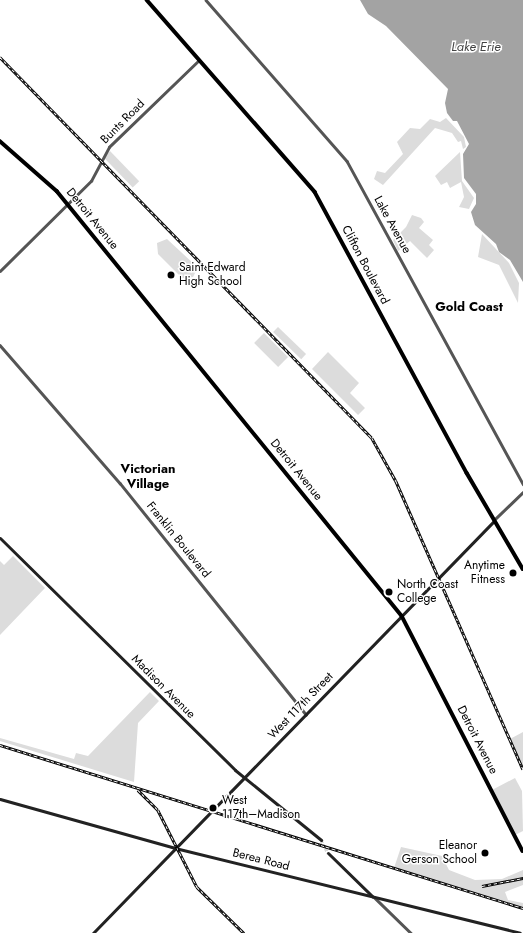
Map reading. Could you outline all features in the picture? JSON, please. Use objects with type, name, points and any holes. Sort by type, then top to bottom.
[{"type":"main road","name":"Clifton Boulevard","points":[[147,0],[315,192],[494,521],[523,569]]},
{"type":"main road","name":"Detroit Avenue","points":[[0,140],[53,186],[402,616],[523,851]]},
{"type":"main road","name":"West 117th Street","points":[[93,933],[494,521]]},
{"type":"main road","name":"Madison Avenue","points":[[0,538],[244,777],[321,840]]},
{"type":"main road","name":"Berea Road","points":[[0,799],[175,848],[520,933]]},
{"type":"main road","points":[[328,852],[372,896]]},
{"type":"street","name":"Lake Avenue","points":[[206,0],[347,161],[523,484]]},
{"type":"street","name":"Bunts Road","points":[[0,271],[92,180],[109,147],[199,60]]},
{"type":"street","name":"Franklin Boulevard","points":[[0,345],[120,482],[306,714]]},
{"type":"street","name":"West 117th Street","points":[[494,521],[523,492]]},
{"type":"street","points":[[372,896],[411,933]]},
{"type":"shaded area","points":[[446,118],[464,137],[466,147],[463,149],[461,141],[458,142],[452,133],[435,128],[383,185],[374,179],[377,171],[385,173],[403,154],[397,142],[410,128],[420,129],[430,119],[440,122]]},
{"type":"shaded area","points":[[110,151],[139,181],[133,187],[104,157]]},
{"type":"shaded area","points":[[460,152],[462,181],[474,198],[469,209],[459,207],[464,197],[461,182],[450,188],[447,182],[441,185],[435,176]]},
{"type":"shaded area","points":[[412,215],[421,218],[424,222],[419,228],[433,240],[429,245],[434,250],[427,258],[410,241],[398,251],[393,240],[406,227]]},
{"type":"shaded area","points":[[482,234],[509,263],[519,283],[518,303],[499,265],[478,257]]},
{"type":"shaded area","points":[[167,239],[195,265],[196,271],[193,277],[182,278],[158,254],[157,243]]},
{"type":"shaded area","points":[[278,327],[306,354],[301,359],[273,332]]},
{"type":"shaded area","points":[[264,333],[288,357],[278,367],[254,343]]},
{"type":"shaded area","points":[[328,352],[359,383],[350,393],[365,408],[358,415],[312,369]]},
{"type":"shaded area","points":[[13,556],[45,588],[0,635],[0,561],[4,565]]},
{"type":"shaded area","points":[[150,692],[159,701],[138,723],[134,782],[0,741],[0,738],[74,759],[76,753],[88,756]]},
{"type":"shaded area","points":[[523,732],[523,769],[510,739]]},
{"type":"shaded area","points":[[515,778],[522,791],[523,831],[515,835],[492,790]]},
{"type":"shaded area","points":[[401,847],[442,856],[449,870],[475,880],[502,879],[523,870],[523,885],[505,892],[508,900],[523,903],[523,908],[394,868]]},
{"type":"water","name":"Lake Erie","points":[[360,0],[523,0],[523,282],[510,260],[499,252],[496,244],[475,225],[471,212],[476,204],[476,194],[464,178],[463,154],[469,144],[457,121],[453,121],[447,113],[445,103],[448,89],[386,26],[368,14]]},
{"type":"tunnel","points":[[321,840],[328,853]]},
{"type":"railway","points":[[0,57],[372,438],[396,481],[523,769]]},
{"type":"railway","points":[[0,745],[523,908]]},
{"type":"railway","points":[[138,790],[158,810],[197,887],[244,933]]},
{"type":"railway","points":[[482,886],[523,878]]},
{"type":"place","name":"Saint Edward High School","points":[[171,275]]},
{"type":"place","name":"Anytime Fitness","points":[[513,573]]},
{"type":"place","name":"North Coast College","points":[[389,592]]},
{"type":"place","name":"West 117th–Madison","points":[[213,808]]},
{"type":"place","name":"Eleanor Gerson School","points":[[485,853]]},
{"type":"district","name":"Gold Coast","points":[[469,307]]},
{"type":"district","name":"Victorian Village","points":[[148,478]]}]
